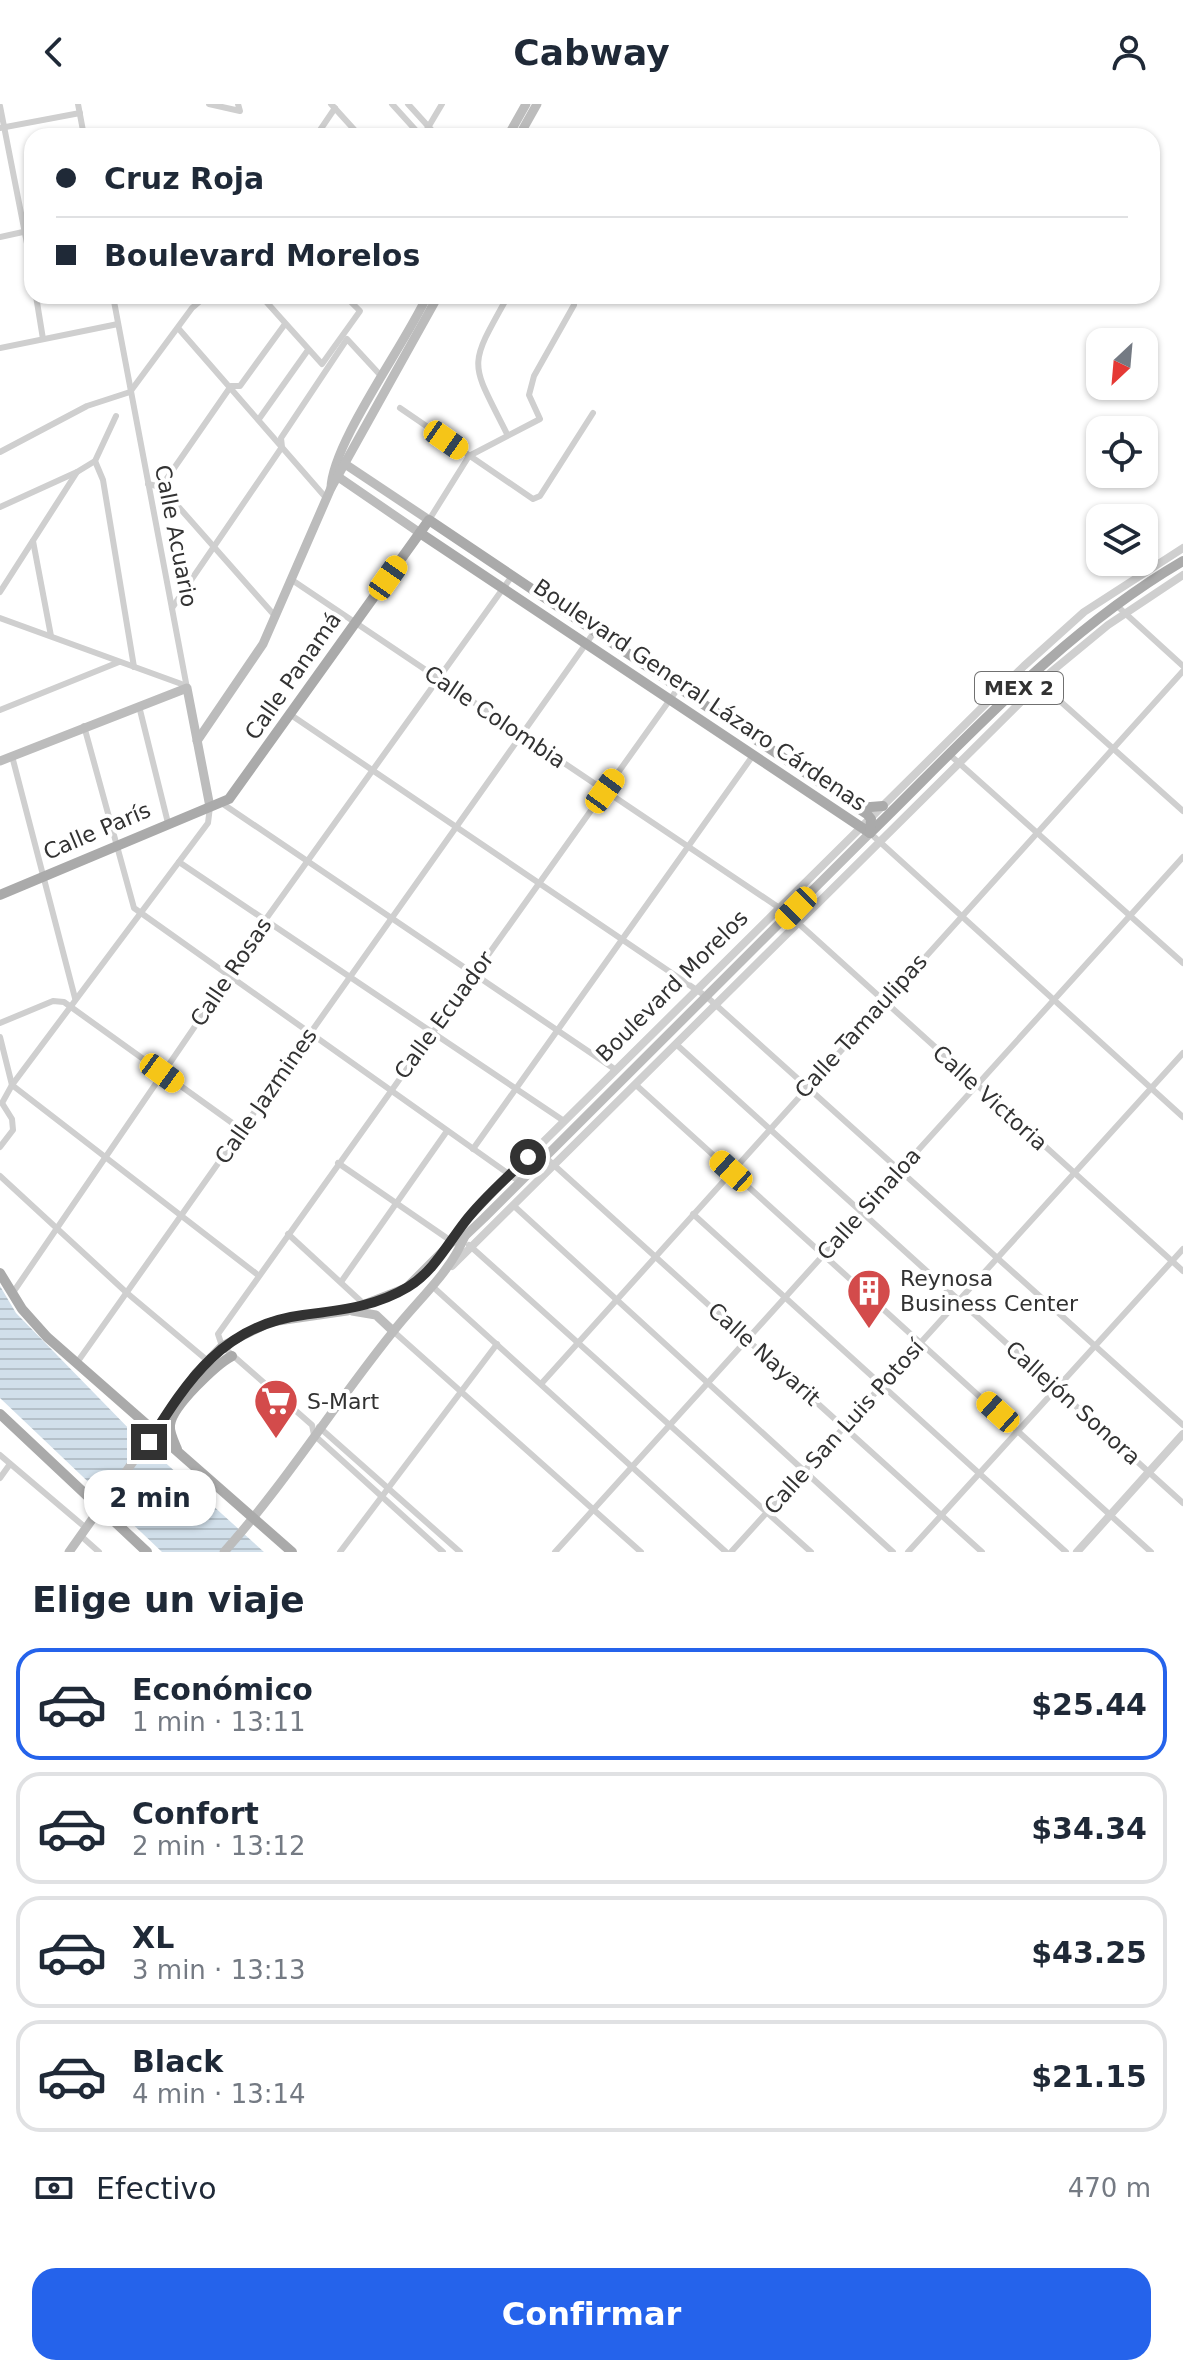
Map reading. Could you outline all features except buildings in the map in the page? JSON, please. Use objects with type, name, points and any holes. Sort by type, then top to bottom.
[{"type":"main road","points":[[512,128],[526,104]]},
{"type":"main road","points":[[524,128],[537,104]]},
{"type":"main road","points":[[342,461],[382,377],[423,304]]},
{"type":"main road","points":[[197,741],[253,660],[292,580],[335,474],[433,304]]},
{"type":"main road","points":[[342,461],[429,520]]},
{"type":"main road","name":"Boulevard General Lázaro Cárdenas","points":[[335,474],[866,830],[871,819],[858,808],[429,520]]},
{"type":"main road","name":"Calle Panamá","points":[[223,804],[235,793],[429,520]]},
{"type":"main road","name":"Boulevard Morelos","points":[[103,1504],[222,1346],[271,1322],[347,1311],[413,1283],[460,1241],[707,997],[866,830],[950,755],[962,736],[1036,680],[1088,617],[1115,603],[1174,561]]},
{"type":"main road","points":[[0,761],[187,687]]},
{"type":"main road","name":"Calle Acuario","points":[[187,687],[210,807]]},
{"type":"main road","points":[[755,755],[782,766],[788,761]]},
{"type":"main road","points":[[210,807],[223,804]]},
{"type":"main road","points":[[858,808],[883,806]]},
{"type":"main road","name":"Calle París","points":[[0,895],[210,807]]},
{"type":"main road","name":"Boulevard Morelos","points":[[224,1552],[255,1518],[315,1429],[393,1331],[452,1266],[460,1241]]},
{"type":"main road","points":[[0,1273],[35,1325],[292,1552]]},
{"type":"main road","points":[[347,1311],[376,1315],[393,1331]]},
{"type":"main road","points":[[178,1451],[170,1431],[172,1418],[215,1365],[232,1356]]},
{"type":"main road","points":[[0,1414],[103,1504],[147,1552]]},
{"type":"main road","points":[[69,1552],[103,1504]]},
{"type":"street","points":[[78,104],[83,128]]},
{"type":"street","points":[[209,104],[239,108]]},
{"type":"street","points":[[392,104],[414,128]]},
{"type":"street","points":[[408,104],[429,127],[442,104]]},
{"type":"street","points":[[0,106],[24,236]]},
{"type":"street","points":[[321,128],[333,106],[353,128]]},
{"type":"street","points":[[2,128],[80,113]]},
{"type":"street","points":[[0,237],[23,232]]},
{"type":"street","points":[[37,304],[43,339]]},
{"type":"street","name":"Calle Acuario","points":[[114,304],[187,687]]},
{"type":"street","points":[[0,452],[87,406],[130,392],[199,304]]},
{"type":"street","points":[[268,304],[322,364],[360,311],[353,304]]},
{"type":"street","points":[[504,304],[479,348],[476,363],[479,377],[507,434]]},
{"type":"street","points":[[429,520],[469,456],[540,419],[529,395],[534,376],[574,305]]},
{"type":"street","points":[[0,348],[118,324]]},
{"type":"street","points":[[231,386],[240,386],[285,324]]},
{"type":"street","points":[[178,328],[327,499]]},
{"type":"street","points":[[172,608],[282,447],[281,438],[347,339],[382,377]]},
{"type":"street","points":[[259,419],[308,350]]},
{"type":"street","points":[[161,487],[231,386]]},
{"type":"street","points":[[400,408],[537,499],[593,413]]},
{"type":"street","points":[[0,507],[95,461],[116,416]]},
{"type":"street","points":[[95,461],[103,480],[134,667]]},
{"type":"street","points":[[0,592],[77,472]]},
{"type":"street","points":[[148,484],[161,487],[275,616]]},
{"type":"street","points":[[33,541],[51,636]]},
{"type":"street","name":"Boulevard Morelos","points":[[871,819],[962,736],[1024,666],[1088,617],[1174,561],[1183,548]]},
{"type":"street","name":"Boulevard Morelos","points":[[452,1266],[960,764],[1036,680],[1124,613],[1183,575]]},
{"type":"street","name":"Calle Rosas","points":[[12,1294],[228,978],[230,969],[512,576]]},
{"type":"street","name":"Calle Colombia","points":[[292,580],[778,907]]},
{"type":"street","points":[[1115,603],[1183,669]]},
{"type":"street","points":[[0,609],[0,617],[187,687]]},
{"type":"street","name":"Calle Jazmines","points":[[76,1364],[595,631]]},
{"type":"street","points":[[0,710],[120,662]]},
{"type":"street","name":"Calle Tamaulipas","points":[[541,1384],[1183,669]]},
{"type":"street","points":[[1036,680],[1183,811]]},
{"type":"street","name":"Calle Ecuador","points":[[222,1346],[218,1334],[258,1275],[679,687]]},
{"type":"street","points":[[138,705],[168,823]]},
{"type":"street","points":[[291,715],[707,997],[1183,1425]]},
{"type":"street","points":[[84,726],[134,908],[228,978],[520,1182]]},
{"type":"street","points":[[473,1149],[755,755]]},
{"type":"street","points":[[950,755],[1183,963]]},
{"type":"street","points":[[12,756],[41,877],[75,998]]},
{"type":"street","points":[[223,804],[616,1070]]},
{"type":"street","points":[[0,1147],[13,1130],[12,1119],[2,1103],[12,1085],[208,823],[210,807]]},
{"type":"street","points":[[866,830],[1183,1117]]},
{"type":"street","name":"Boulevard Morelos","points":[[460,1241],[464,1223],[510,1175],[778,907],[866,830]]},
{"type":"street","name":"Calle Sinaloa","points":[[555,1552],[1183,857]]},
{"type":"street","points":[[179,862],[564,1121]]},
{"type":"street","name":"Calle Victoria","points":[[798,923],[1183,1271]]},
{"type":"street","points":[[0,1023],[60,1000],[242,1130]]},
{"type":"street","points":[[0,1037],[12,1085],[258,1275]]},
{"type":"street","name":"Callejón Sonora","points":[[677,1045],[1183,1503]]},
{"type":"street","name":"Calle San Luis Potosí","points":[[728,1552],[1183,1053]]},
{"type":"street","points":[[636,1085],[1151,1552]]},
{"type":"street","points":[[341,1282],[447,1131]]},
{"type":"street","name":"Calle Nayarit","points":[[545,1157],[982,1552]]},
{"type":"street","points":[[338,1163],[396,1204],[473,1246],[811,1552]]},
{"type":"street","points":[[0,1176],[127,1293],[208,1361]]},
{"type":"street","points":[[514,1206],[893,1552]]},
{"type":"street","points":[[693,1214],[1066,1552]]},
{"type":"street","points":[[288,1234],[365,1305]]},
{"type":"street","points":[[908,1552],[1183,1249]]},
{"type":"street","points":[[432,1286],[728,1552]]},
{"type":"street","points":[[393,1331],[641,1552]]},
{"type":"street","points":[[340,1552],[497,1344]]},
{"type":"street","points":[[222,1346],[460,1552]]},
{"type":"street","points":[[315,1429],[443,1552]]},
{"type":"street","points":[[1077,1552],[1183,1434]]},
{"type":"street","points":[[0,1455],[83,1532],[99,1552]]},
{"type":"street","points":[[0,1478],[10,1464]]},
{"type":"shaded area","points":[[0,1286],[16,1313],[137,1437],[264,1552],[162,1552],[0,1398]]},
{"type":"place","name":"Reynosa Business Center","points":[[869,1330]]},
{"type":"place","name":"S-Mart","points":[[276,1440]]},
{"type":"route","points":[[149,1442],[196,1373],[222,1346],[255,1327],[301,1315],[347,1311],[406,1288],[422,1275],[452,1242],[464,1223],[528,1157]]}]
